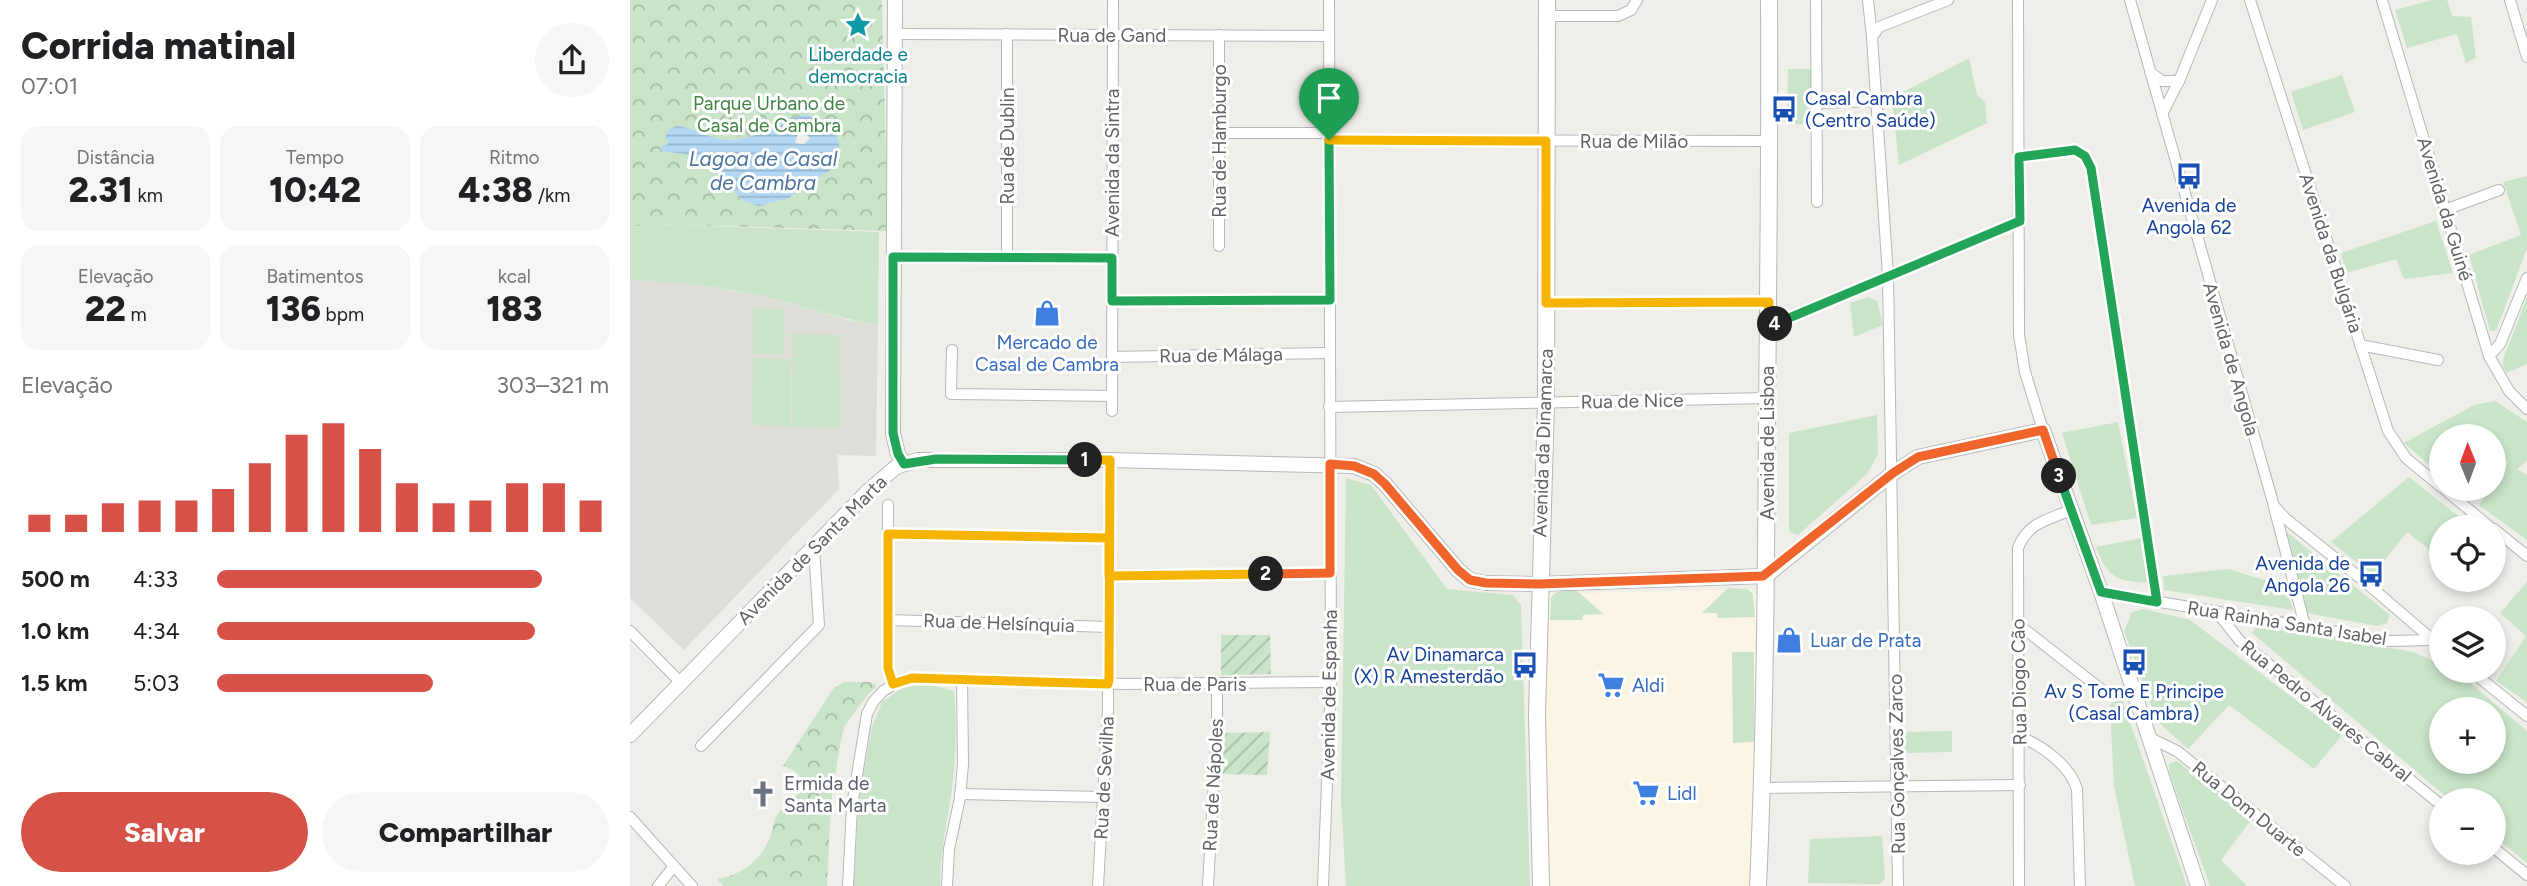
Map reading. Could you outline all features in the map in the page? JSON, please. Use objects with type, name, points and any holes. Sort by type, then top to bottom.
[{"type":"main road","name":"Avenida de Lisboa","points":[[1758,886],[1763,788],[1766,576],[1769,0]]},
{"type":"main road","name":"Avenida da Dinamarca","points":[[1541,886],[1537,714],[1546,403],[1547,8]]},
{"type":"street","points":[[895,0],[893,433],[898,454],[904,464]]},
{"type":"street","name":"Avenida da Sintra","points":[[1112,411],[1113,0]]},
{"type":"street","name":"Avenida de Espanha","points":[[1322,885],[1331,682],[1329,0]]},
{"type":"street","points":[[1547,8],[1618,16],[1631,10],[1637,0]]},
{"type":"street","points":[[1816,0],[1817,201]]},
{"type":"street","name":"Rua Gonçalves Zarco","points":[[1868,0],[1888,276],[1898,886]]},
{"type":"street","points":[[1872,37],[1879,27],[1948,0]]},
{"type":"street","points":[[2018,0],[2019,335],[2025,372],[2198,886]]},
{"type":"street","name":"Avenida de Angola","points":[[2130,0],[2274,506],[2305,626]]},
{"type":"street","points":[[2162,114],[2179,81],[2212,0]]},
{"type":"street","name":"Avenida da Bulgária","points":[[2250,0],[2388,431],[2406,458],[2429,477]]},
{"type":"street","name":"Avenida da Guiné","points":[[2382,0],[2489,356],[2509,391],[2527,409]]},
{"type":"street","points":[[2510,0],[2527,57]]},
{"type":"street","name":"Rua de Gand","points":[[894,34],[1329,36]]},
{"type":"street","name":"Rua de Dublin","points":[[1007,34],[1007,257]]},
{"type":"street","name":"Rua de Hamburgo","points":[[1219,35],[1219,246]]},
{"type":"street","points":[[2150,72],[2162,81],[2179,81]]},
{"type":"street","points":[[1817,103],[1876,101]]},
{"type":"street","name":"Rua de Milão","points":[[1219,133],[1546,141],[1770,141]]},
{"type":"street","points":[[2019,157],[2075,150],[2085,156],[2091,168],[2157,602]]},
{"type":"street","points":[[2445,210],[2499,190]]},
{"type":"street","points":[[1768,327],[2020,221]]},
{"type":"street","points":[[893,257],[1112,258]]},
{"type":"street","points":[[2489,356],[2500,344],[2527,278]]},
{"type":"street","points":[[1112,301],[1330,300]]},
{"type":"street","points":[[1546,303],[1769,302]]},
{"type":"street","points":[[2360,345],[2438,360]]},
{"type":"street","points":[[952,350],[951,394],[1112,396]]},
{"type":"street","name":"Rua de Málaga","points":[[1112,357],[1329,353]]},
{"type":"street","name":"Rua de Nice","points":[[1329,407],[1767,398]]},
{"type":"street","points":[[1766,576],[1893,473],[1918,457],[2043,430]]},
{"type":"street","name":"Avenida de Santa Marta","points":[[630,735],[889,472],[904,464],[936,459],[1354,466],[1374,474],[1385,484],[1458,570],[1470,580],[1539,584],[1766,576]]},
{"type":"street","name":"Rua de Sevilha","points":[[1098,886],[1108,684],[1110,460]]},
{"type":"street","name":"Avenida da Bulgária","points":[[2458,501],[2476,515]]},
{"type":"street","points":[[848,886],[852,806],[867,714],[875,698],[893,684],[888,668],[888,505]]},
{"type":"street","points":[[2274,506],[2286,519],[2429,637]]},
{"type":"street","name":"Rua Diogo Cão","points":[[2019,886],[2018,548],[2023,534],[2031,527],[2071,510]]},
{"type":"street","points":[[888,534],[1109,538]]},
{"type":"street","name":"Avenida da Bulgária","points":[[2506,539],[2527,556]]},
{"type":"street","points":[[701,746],[819,625],[814,547]]},
{"type":"street","points":[[1109,576],[1330,573]]},
{"type":"street","name":"Rua Rainha Santa Isabel","points":[[2101,592],[2390,641],[2429,643]]},
{"type":"street","name":"Rua Pedro Álvares Cabral","points":[[2217,611],[2239,640],[2429,795]]},
{"type":"street","name":"Rua de Helsínquia","points":[[888,620],[1109,626]]},
{"type":"street","points":[[2019,625],[2102,690]]},
{"type":"street","points":[[630,631],[680,682]]},
{"type":"street","name":"Rua de Paris","points":[[893,684],[912,678],[1108,684],[1331,682]]},
{"type":"street","points":[[947,886],[949,849],[960,794],[963,755],[962,679]]},
{"type":"street","points":[[2486,683],[2527,716]]},
{"type":"street","name":"Rua de Nápoles","points":[[1208,886],[1217,684]]},
{"type":"street","points":[[2020,737],[2033,742],[2075,780],[2080,886]]},
{"type":"street","name":"Rua Dom Duarte","points":[[2150,738],[2177,751],[2345,886]]},
{"type":"street","points":[[1763,788],[2020,785]]},
{"type":"street","points":[[960,794],[1103,797]]},
{"type":"street","points":[[630,817],[692,886]]},
{"type":"street","points":[[2506,858],[2527,875]]},
{"type":"street","points":[[658,886],[674,866]]},
{"type":"shaded area","points":[[630,280],[684,282],[759,295],[849,320],[878,325],[876,456],[837,455],[839,489],[684,650],[630,598]]},
{"type":"shaded area","points":[[1751,589],[1757,597],[1757,746],[1749,886],[1547,886],[1543,740],[1545,594]]},
{"type":"green space","name":"Parque Urbano de Casal de Cambra","points":[[630,0],[882,0],[888,231],[652,224],[630,227]]},
{"type":"green space","points":[[2432,0],[2447,0],[2452,16],[2471,17],[2476,58],[2466,63],[2457,34],[2407,48],[2395,10]]},
{"type":"green space","points":[[1969,58],[1977,95],[1985,102],[1987,123],[1899,165],[1892,98]]},
{"type":"green space","points":[[1788,69],[1812,69],[1812,124],[1787,124]]},
{"type":"green space","points":[[2342,75],[2355,112],[2303,130],[2291,92]]},
{"type":"green space","points":[[2527,176],[2527,248],[2496,331],[2490,331],[2469,255],[2521,235],[2503,182]]},
{"type":"green space","points":[[2436,221],[2453,273],[2404,279],[2396,259],[2346,273],[2341,253]]},
{"type":"green space","points":[[652,224],[879,232],[878,325],[742,292],[678,283],[630,280],[630,227]]},
{"type":"green space","points":[[1868,297],[1877,301],[1883,325],[1854,337],[1850,303]]},
{"type":"green space","points":[[2527,298],[2527,364],[2507,373],[2503,367],[2503,359]]},
{"type":"green space","points":[[753,308],[785,309],[784,355],[753,354]]},
{"type":"green space","points":[[793,334],[839,335],[840,428],[792,427]]},
{"type":"green space","points":[[753,358],[791,359],[790,426],[752,425]]},
{"type":"green space","points":[[2495,401],[2527,422],[2527,461],[2517,469],[2527,475],[2527,540],[2506,525],[2506,515],[2493,515],[2479,505],[2482,501],[2506,501],[2506,424],[2439,424],[2474,405]]},
{"type":"green space","points":[[1877,415],[1878,454],[1867,474],[1798,535],[1789,532],[1789,433]]},
{"type":"green space","points":[[2118,422],[2137,518],[2091,525],[2062,433]]},
{"type":"green space","points":[[2429,429],[2429,464],[2404,443]]},
{"type":"green space","points":[[2409,477],[2429,493],[2429,501],[2439,501],[2457,515],[2429,515],[2429,549],[2407,532],[2373,575],[2331,542]]},
{"type":"green space","points":[[1346,478],[1371,485],[1447,589],[1513,595],[1521,605],[1530,886],[1346,886],[1341,800]]},
{"type":"green space","points":[[2288,533],[2390,615],[2387,623],[2378,626],[2306,613],[2284,535]]},
{"type":"green space","points":[[2142,538],[2148,583],[2114,576],[2096,547]]},
{"type":"green space","points":[[2228,569],[2286,587],[2293,610],[2164,590],[2163,576]]},
{"type":"green space","points":[[2527,582],[2527,702],[2499,683],[2506,683],[2506,666],[2526,636],[2506,618],[2506,606]]},
{"type":"green space","points":[[1728,588],[1747,589],[1753,594],[1755,617],[1718,618],[1717,613],[1702,613]]},
{"type":"green space","points":[[1576,590],[1603,614],[1583,615],[1582,620],[1550,620],[1551,597],[1557,592]]},
{"type":"green space","points":[[2144,609],[2190,620],[2342,735],[2314,769],[2229,705],[2188,749],[2157,721],[2124,631],[2132,612]]},
{"type":"green space","points":[[2256,626],[2414,652],[2429,659],[2429,683],[2470,683],[2487,697],[2429,697],[2429,774],[2506,774],[2506,713],[2527,731],[2527,863],[2506,846],[2506,788],[2436,788],[2252,633]]},
{"type":"green space","points":[[1221,635],[1270,635],[1271,674],[1221,675]]},
{"type":"green space","points":[[1732,652],[1754,652],[1754,742],[1733,743]]},
{"type":"green space","points":[[844,682],[870,682],[877,686],[844,727],[831,803],[827,886],[724,886],[717,879],[735,874],[756,860],[766,846],[777,814],[804,784],[793,770],[783,766],[833,689]]},
{"type":"green space","points":[[931,685],[954,691],[956,716],[953,777],[942,850],[940,886],[854,886],[858,805],[872,727],[882,702],[904,687]]},
{"type":"green space","points":[[2122,699],[2187,886],[2135,886],[2114,786],[2110,704]]},
{"type":"green space","points":[[1952,731],[1952,752],[1905,753],[1904,732]]},
{"type":"green space","points":[[1270,732],[1267,775],[1222,774],[1225,733]]},
{"type":"green space","points":[[2177,761],[2251,820],[2221,860],[2247,886],[2210,886],[2169,772],[2169,764]]},
{"type":"green space","points":[[1882,836],[1885,878],[1880,884],[1808,883],[1810,839]]},
{"type":"water","name":"Lagoa de Casal de Cambra","points":[[804,115],[822,120],[834,132],[839,148],[835,167],[789,198],[759,206],[744,201],[722,178],[695,158],[686,154],[661,151],[669,140],[665,138],[669,129],[677,126],[720,139],[739,140],[757,135],[783,120],[798,134],[795,143],[804,144],[810,138],[789,119]]},
{"type":"pier","points":[[787,117],[810,138],[804,144],[795,143],[798,134],[783,120]]},
{"type":"place","name":"Liberdade e democracia","points":[[858,25]]},
{"type":"place","name":"Casal Cambra (Centro Saúde)","points":[[1784,109]]},
{"type":"place","name":"Avenida de Angola 62","points":[[2189,176]]},
{"type":"place","name":"Mercado de Casal de Cambra","points":[[1047,313]]},
{"type":"place","name":"Avenida de Angola 26","points":[[2371,574]]},
{"type":"place","name":"Luar de Prata","points":[[1789,640]]},
{"type":"place","name":"Av S Tome E Principe (Casal Cambra)","points":[[2134,662]]},
{"type":"place","name":"Av Dinamarca (X) R Amesterdão","points":[[1525,665]]},
{"type":"place","name":"Aldi","points":[[1611,685]]},
{"type":"place","name":"Lidl","points":[[1646,793]]},
{"type":"place","name":"Ermida de Santa Marta","points":[[763,794]]},
{"type":"route","points":[[1329,140],[1330,300],[1112,301],[1112,258],[893,257],[893,433],[898,454],[904,464],[936,459],[1110,460],[1109,538],[1109,679],[1108,684],[912,678],[893,684],[888,668],[888,534],[1109,538],[1109,576],[1330,573],[1330,464],[1354,466],[1374,474],[1423,526],[1458,570],[1470,580],[1539,584],[1766,576],[1893,473],[1918,457],[2043,430],[2101,592],[2157,602],[2091,168],[2085,156],[2075,150],[2019,157],[2020,221],[1768,327],[1769,302],[1546,303],[1546,141],[1329,140]]}]
